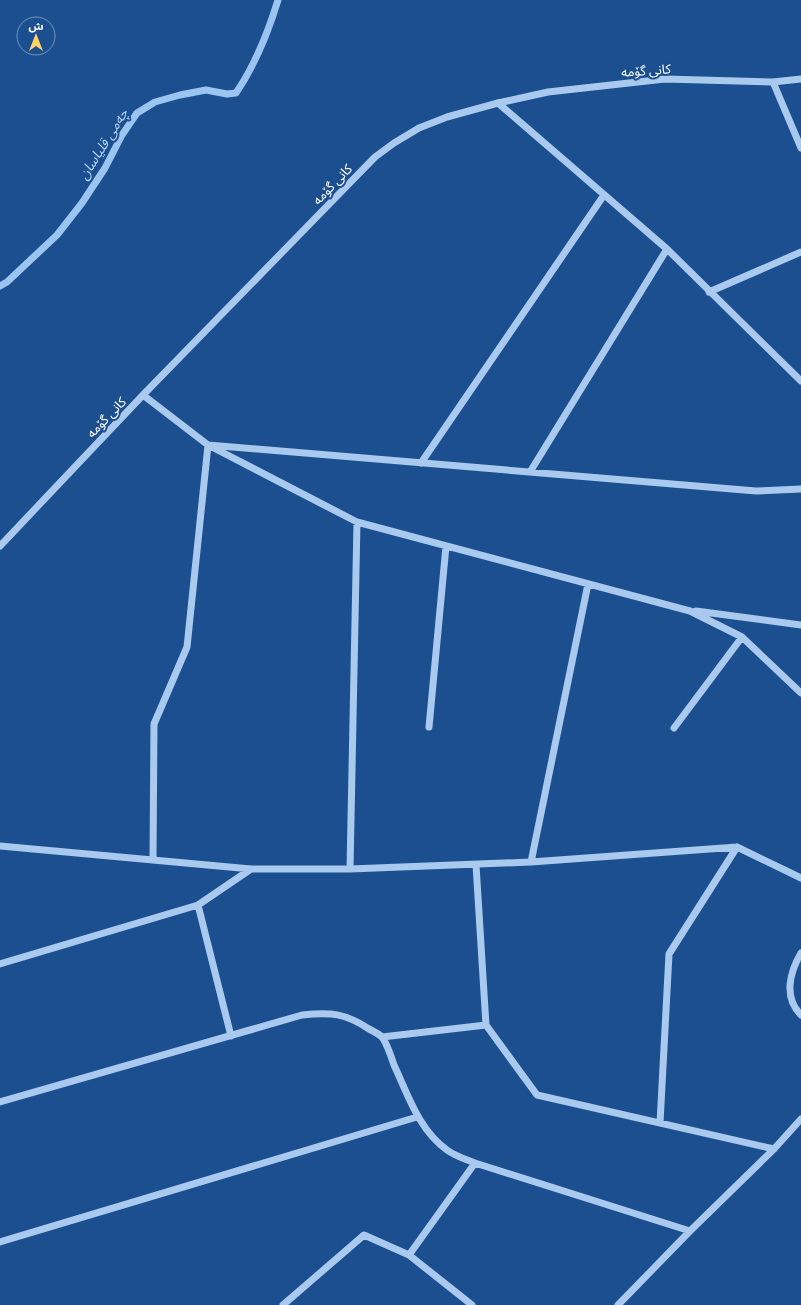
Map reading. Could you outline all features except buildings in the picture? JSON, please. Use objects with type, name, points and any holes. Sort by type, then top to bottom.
[{"type":"street","name":"کانی گۆمە","points":[[0,546],[53,489],[376,157],[394,143],[419,128],[447,117],[498,103],[548,92],[665,79],[773,82],[801,79]]},
{"type":"street","points":[[773,82],[801,148]]},
{"type":"street","points":[[498,103],[666,249],[801,381]]},
{"type":"street","points":[[421,463],[604,195]]},
{"type":"street","points":[[530,472],[666,249]]},
{"type":"street","points":[[709,292],[801,252]]},
{"type":"street","points":[[144,395],[208,445],[357,522],[690,610],[801,625]]},
{"type":"street","points":[[208,445],[756,491],[801,489]]},
{"type":"street","points":[[153,859],[154,724],[187,647],[208,445]]},
{"type":"street","points":[[350,869],[357,522]]},
{"type":"street","points":[[429,727],[446,546]]},
{"type":"street","points":[[531,862],[588,584]]},
{"type":"street","points":[[690,610],[742,637],[801,693]]},
{"type":"street","points":[[674,728],[742,637]]},
{"type":"street","points":[[0,846],[251,869],[350,869],[476,865],[737,847],[801,878]]},
{"type":"street","points":[[660,1123],[669,954],[737,847]]},
{"type":"street","points":[[476,865],[486,1024],[537,1095],[774,1149]]},
{"type":"street","points":[[0,964],[198,905],[251,869]]},
{"type":"street","points":[[198,905],[231,1036]]},
{"type":"street","points":[[801,952],[792,970],[789,982],[792,1000],[796,1010],[801,1015]]},
{"type":"street","points":[[0,1102],[302,1015],[324,1014],[346,1016],[382,1037],[417,1116],[430,1134],[447,1150],[475,1163],[690,1231]]},
{"type":"street","points":[[382,1037],[486,1024]]},
{"type":"street","points":[[0,1242],[417,1116]]},
{"type":"street","points":[[618,1305],[690,1231],[774,1149],[801,1119]]},
{"type":"street","points":[[409,1255],[475,1163]]},
{"type":"street","points":[[283,1305],[364,1235],[409,1255],[471,1304]]},
{"type":"waterway","name":"چەمی قلیاسان","points":[[0,286],[7,282],[57,235],[82,203],[105,168],[122,135],[137,113],[155,102],[180,95],[206,90],[227,94],[236,93],[260,48],[270,25],[278,0]]}]
